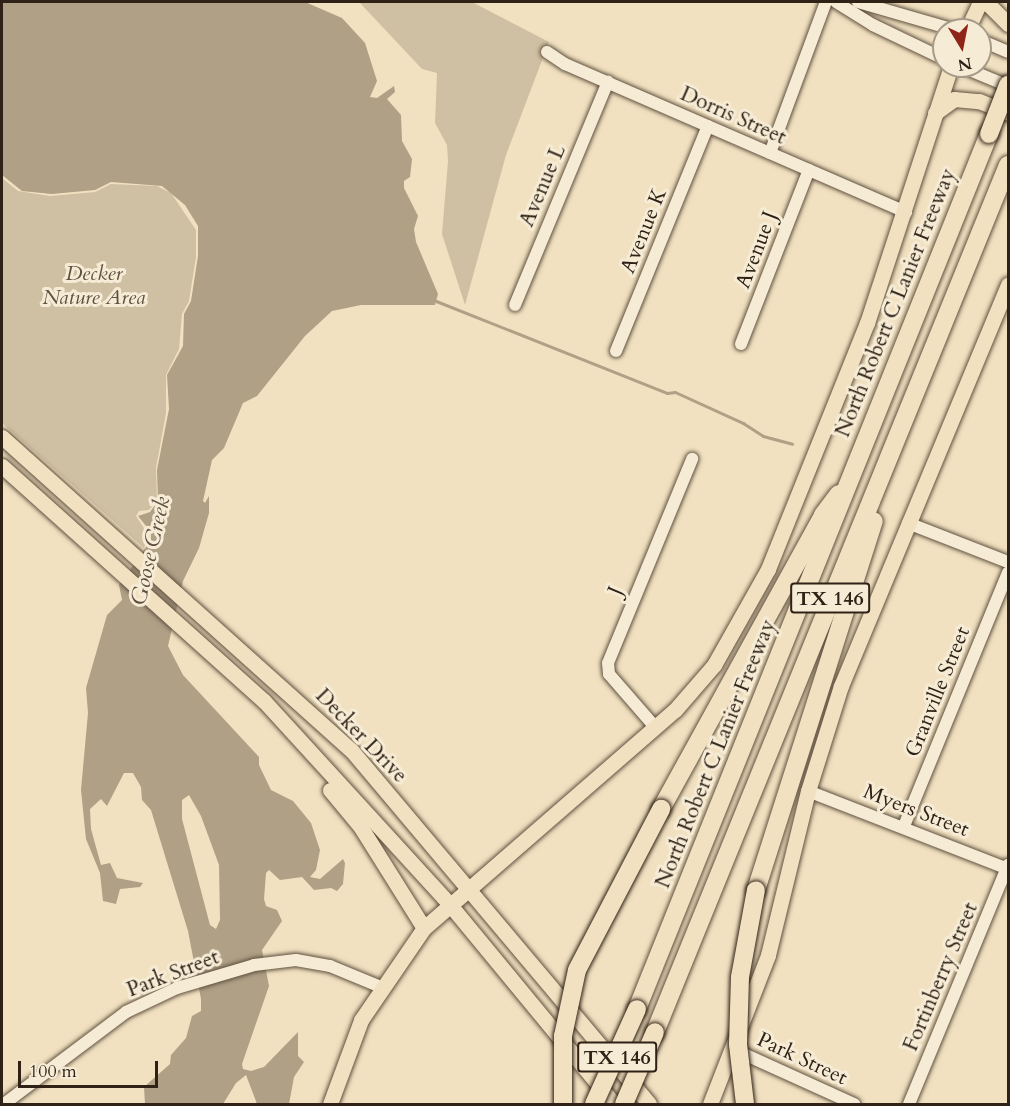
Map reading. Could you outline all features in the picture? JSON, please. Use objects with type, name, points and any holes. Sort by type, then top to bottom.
[{"type":"highway","name":"North Robert C Lanier Freeway","points":[[594,1104],[637,1009],[1008,85]]},
{"type":"highway","name":"TX 146","points":[[624,1104],[1008,165]]},
{"type":"highway","points":[[745,1104],[738,1044],[739,988],[742,951],[756,890],[835,634],[894,467],[899,435]]},
{"type":"highway","points":[[564,1104],[563,1036],[578,970],[661,809],[824,514],[849,480]]},
{"type":"main road","points":[[973,18],[980,2]]},
{"type":"main road","points":[[986,2],[1008,24]]},
{"type":"main road","points":[[330,1104],[357,1030],[381,987],[424,928],[656,727],[714,665],[768,569],[867,323],[906,212],[947,78]]},
{"type":"main road","points":[[935,113],[954,99],[979,101],[1008,113]]},
{"type":"main road","points":[[710,1104],[734,1049],[768,955],[808,790],[841,686],[1008,284]]},
{"type":"main road","name":"Decker Drive","points":[[2,437],[352,751],[649,1104]]},
{"type":"main road","points":[[2,466],[264,701],[451,906],[614,1104]]},
{"type":"main road","points":[[264,701],[298,752],[360,826],[424,928]]},
{"type":"main road","points":[[719,1084],[720,1104]]},
{"type":"street","points":[[770,153],[826,2]]},
{"type":"street","points":[[836,2],[873,26],[932,53]]},
{"type":"street","points":[[858,2],[932,24]]},
{"type":"street","points":[[992,45],[1008,52]]},
{"type":"street","name":"Dorris Street","points":[[547,52],[565,64],[906,212]]},
{"type":"street","points":[[990,78],[1008,85]]},
{"type":"street","name":"Avenue L","points":[[515,305],[608,82]]},
{"type":"street","name":"Avenue K","points":[[616,351],[708,126]]},
{"type":"street","name":"Avenue J","points":[[741,344],[809,171]]},
{"type":"street","name":"J","points":[[656,727],[609,674],[608,663],[692,459]]},
{"type":"street","points":[[908,523],[1008,562]]},
{"type":"street","name":"Granville Street","points":[[904,826],[1008,573]]},
{"type":"street","name":"Myers Street","points":[[808,790],[1008,868]]},
{"type":"street","name":"Fortinberry Street","points":[[909,1104],[1008,868]]},
{"type":"street","name":"Park Street","points":[[4,1104],[126,1012],[177,988],[281,961],[330,966],[381,987]]},
{"type":"street","name":"Park Street","points":[[734,1049],[854,1104]]},
{"type":"green space","points":[[359,2],[472,2],[549,42],[506,155],[465,305],[442,234],[448,161],[447,145],[435,123],[437,73],[422,69]]},
{"type":"green space","name":"Decker Nature Area","points":[[2,178],[18,191],[50,196],[95,192],[111,184],[157,186],[171,193],[196,230],[196,257],[189,301],[182,314],[179,349],[166,375],[166,413],[156,468],[157,500],[149,510],[139,511],[136,516],[149,536],[144,548],[2,423]]},
{"type":"water","name":"Goose Creek","points":[[2,2],[305,2],[342,18],[365,43],[377,81],[370,97],[377,98],[394,86],[395,92],[387,99],[401,115],[402,141],[412,159],[410,177],[404,181],[404,188],[418,216],[414,229],[416,242],[438,294],[435,305],[361,305],[332,311],[305,336],[257,396],[243,403],[224,448],[212,460],[203,501],[205,503],[209,496],[209,513],[199,548],[183,581],[168,646],[183,675],[259,757],[259,765],[271,790],[293,801],[311,823],[320,850],[316,870],[310,877],[320,879],[343,859],[345,863],[343,884],[337,891],[331,888],[314,890],[302,877],[280,880],[269,870],[266,873],[264,899],[266,906],[277,910],[282,921],[262,950],[269,986],[242,1064],[243,1069],[251,1071],[264,1067],[298,1032],[298,1056],[304,1062],[294,1077],[289,1104],[257,1104],[246,1075],[236,1083],[223,1104],[145,1104],[144,1087],[170,1064],[171,1055],[186,1038],[192,1016],[201,1011],[201,999],[188,931],[151,810],[142,800],[141,787],[133,773],[124,773],[107,806],[101,799],[90,809],[91,829],[101,865],[110,863],[117,878],[143,883],[140,887],[120,889],[116,904],[103,901],[100,873],[86,839],[81,790],[88,713],[86,688],[107,615],[122,600],[119,585],[151,540],[151,532],[138,516],[150,512],[158,501],[157,470],[169,409],[167,375],[183,346],[184,314],[191,301],[198,256],[198,226],[185,205],[162,186],[111,182],[95,190],[52,194],[22,191],[2,175]],"holes":[[[189,795],[201,816],[219,865],[220,920],[216,929],[210,925],[182,819],[182,800]]]},
{"type":"waterway","points":[[436,301],[667,393],[675,392],[743,423],[763,436],[792,444]]}]
